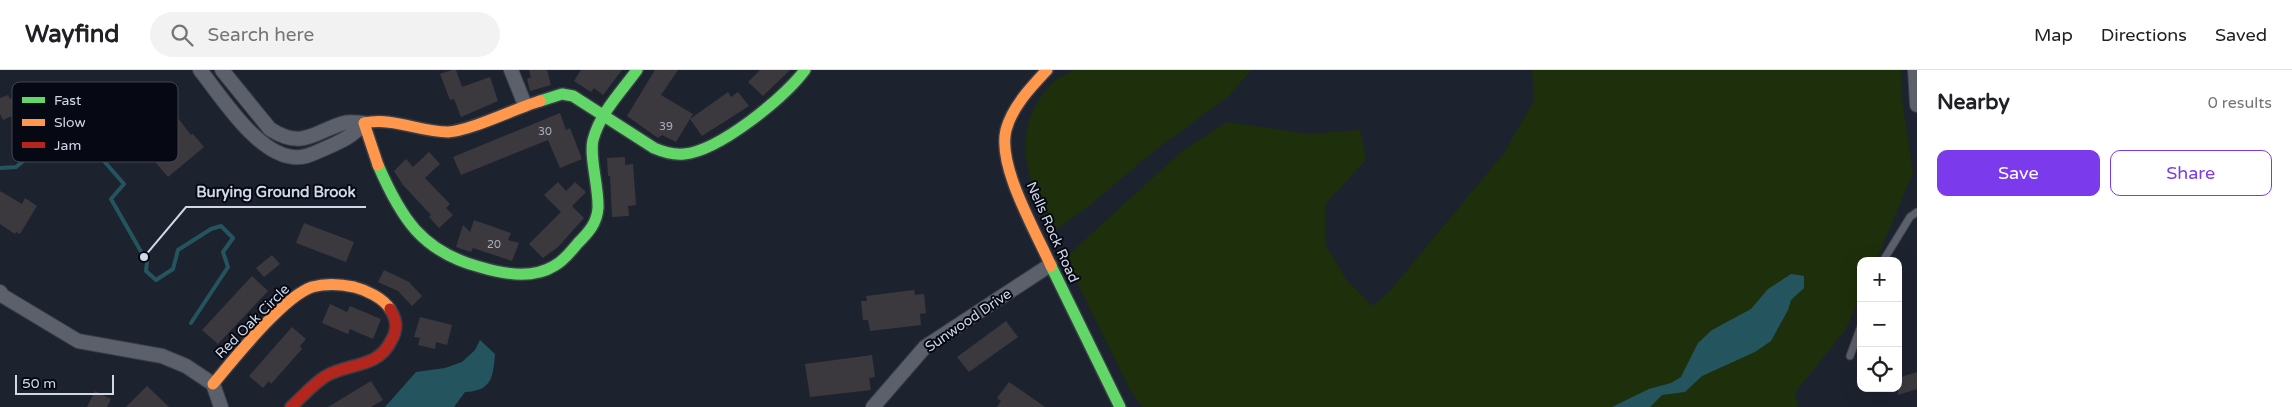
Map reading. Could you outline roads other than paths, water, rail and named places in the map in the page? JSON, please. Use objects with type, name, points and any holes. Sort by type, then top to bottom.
[{"type":"street","points":[[200,70],[258,140],[273,151],[294,158],[310,155],[352,136],[364,123]]},
{"type":"street","points":[[222,70],[270,128],[294,140],[308,138],[345,122],[364,123],[377,119],[395,120],[447,133],[458,131],[525,105],[561,94],[574,96],[661,152],[675,156],[687,155],[714,145],[768,107],[805,70]]},
{"type":"street","points":[[511,70],[525,105]]},
{"type":"street","points":[[364,123],[367,136],[382,172],[416,233],[428,245],[444,254],[477,266],[510,274],[528,274],[553,268],[571,251],[595,223],[598,201],[592,143],[598,124],[637,70]]},
{"type":"street","name":"Nells Rock Road","points":[[1047,70],[1030,88],[1016,110],[1004,135],[1007,162],[1050,266],[1120,407]]},
{"type":"street","points":[[1915,70],[1917,105]]},
{"type":"street","points":[[258,140],[270,128]]},
{"type":"street","name":"Sunwood Drive","points":[[873,407],[925,347],[1050,266]]},
{"type":"street","name":"Red Oak Circle","points":[[213,384],[234,359],[292,300],[306,290],[324,284],[334,284],[365,292],[389,306],[396,314],[397,327],[392,343],[383,354],[358,367],[332,373],[292,407]]},
{"type":"street","points":[[0,292],[11,301],[78,341],[162,356],[186,366],[213,384],[221,407]]},
{"type":"lane","points":[[1886,257],[1910,217],[1917,212]]},
{"type":"lane","points":[[1850,356],[1857,337]]},
{"type":"water","points":[[1791,274],[1804,276],[1804,288],[1791,300],[1788,310],[1771,341],[1755,352],[1702,376],[1685,392],[1662,395],[1650,407],[1612,407],[1649,389],[1671,383],[1681,377],[1698,343],[1712,330],[1751,309],[1768,289]]},
{"type":"water","points":[[480,340],[495,354],[492,376],[486,386],[474,391],[465,392],[454,407],[385,407],[416,372],[445,368],[462,362],[475,350]]},
{"type":"waterway","points":[[0,168],[16,167],[22,162]]},
{"type":"waterway","points":[[105,162],[124,184],[111,199],[147,262],[146,271],[156,280],[173,269],[178,250],[211,229],[221,226],[233,238],[223,252],[228,267],[191,323]]},
{"type":"place","name":"Burying Ground Brook","points":[[144,257]]}]
